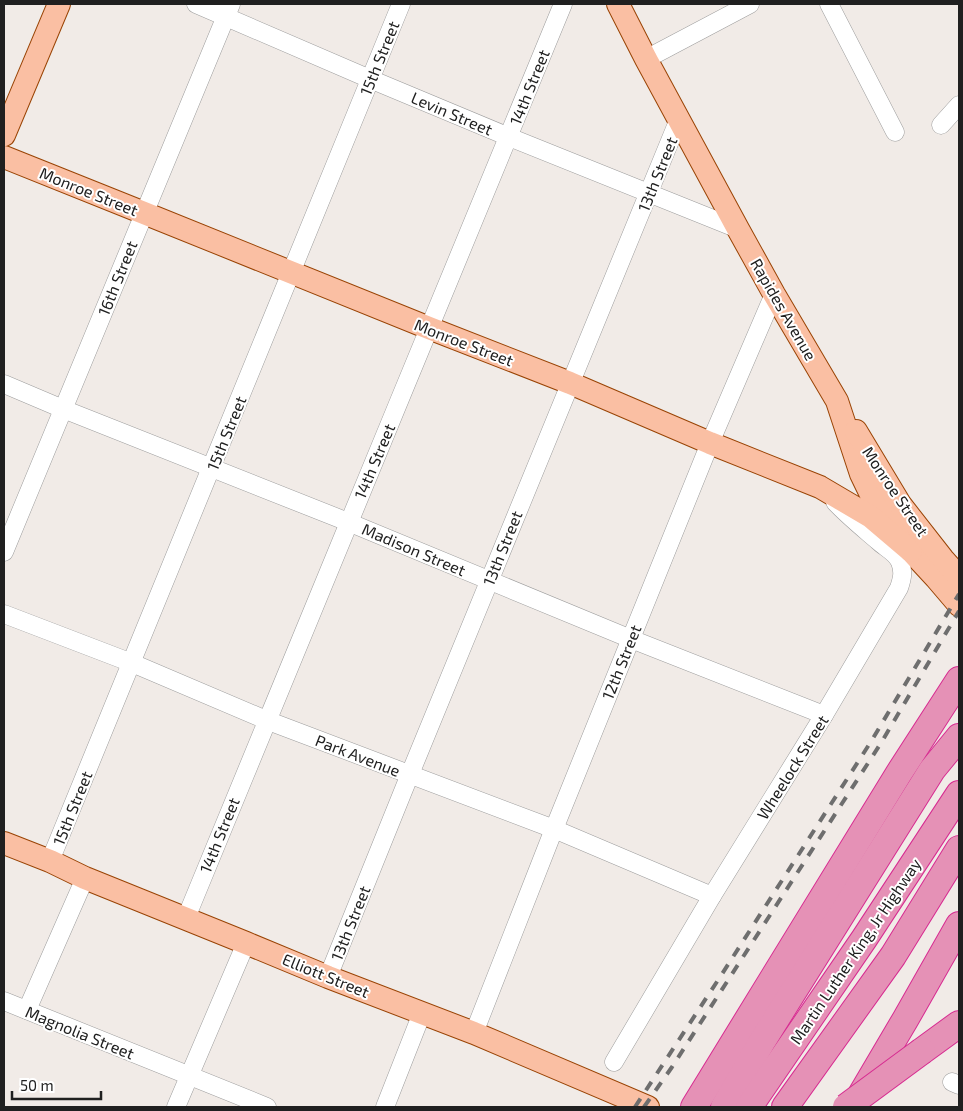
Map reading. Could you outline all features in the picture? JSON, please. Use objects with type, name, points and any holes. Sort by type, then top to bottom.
[{"type":"highway","points":[[694,1107],[899,773],[959,680]]},
{"type":"highway","points":[[724,1107],[768,1032],[932,770],[959,737]]},
{"type":"highway","points":[[875,863],[935,800],[959,785]]},
{"type":"highway","name":"Martin Luther King, Jr Highway","points":[[749,1107],[869,931],[959,794]]},
{"type":"highway","name":"Martin Luther King, Jr Highway","points":[[785,1107],[893,956],[959,849]]},
{"type":"highway","points":[[853,1107],[959,925]]},
{"type":"highway","points":[[846,1107],[959,1024]]},
{"type":"main road","points":[[4,135],[59,4]]},
{"type":"main road","name":"Rapides Avenue","points":[[618,4],[774,294],[838,402],[861,474],[876,505],[911,552],[959,605]]},
{"type":"main road","name":"Monroe Street","points":[[4,157],[570,383],[710,443],[820,487],[871,517],[911,552]]},
{"type":"main road","name":"Monroe Street","points":[[838,402],[900,504],[959,577]]},
{"type":"main road","name":"Elliott Street","points":[[4,843],[328,978],[474,1033],[648,1107]]},
{"type":"street","name":"Levin Street","points":[[196,4],[228,10],[370,79],[509,137],[738,228]]},
{"type":"street","name":"15th Street","points":[[50,862],[401,4]]},
{"type":"street","name":"14th Street","points":[[186,918],[266,720],[563,4]]},
{"type":"street","points":[[646,59],[750,4]]},
{"type":"street","points":[[829,4],[895,132]]},
{"type":"street","name":"16th Street","points":[[4,550],[228,10]]},
{"type":"street","points":[[941,125],[959,105]]},
{"type":"street","name":"13th Street","points":[[328,978],[489,580],[679,119]]},
{"type":"street","name":"12th Street","points":[[474,1033],[710,443],[774,294]]},
{"type":"street","name":"Madison Street","points":[[4,384],[824,715]]},
{"type":"street","name":"Wheelock Street","points":[[614,1062],[712,896],[824,715],[899,588],[903,578],[900,560],[895,554],[849,516],[820,487]]},
{"type":"street","name":"Park Avenue","points":[[4,614],[132,663],[266,720],[554,829],[712,896]]},
{"type":"street","points":[[27,1010],[85,878]]},
{"type":"street","points":[[176,1107],[246,943]]},
{"type":"street","name":"Magnolia Street","points":[[4,1001],[267,1107]]},
{"type":"street","points":[[385,1107],[422,1013]]},
{"type":"railway","points":[[635,1107],[872,740],[959,594]]},
{"type":"railway","points":[[644,1107],[672,1067],[881,743],[959,611]]}]
